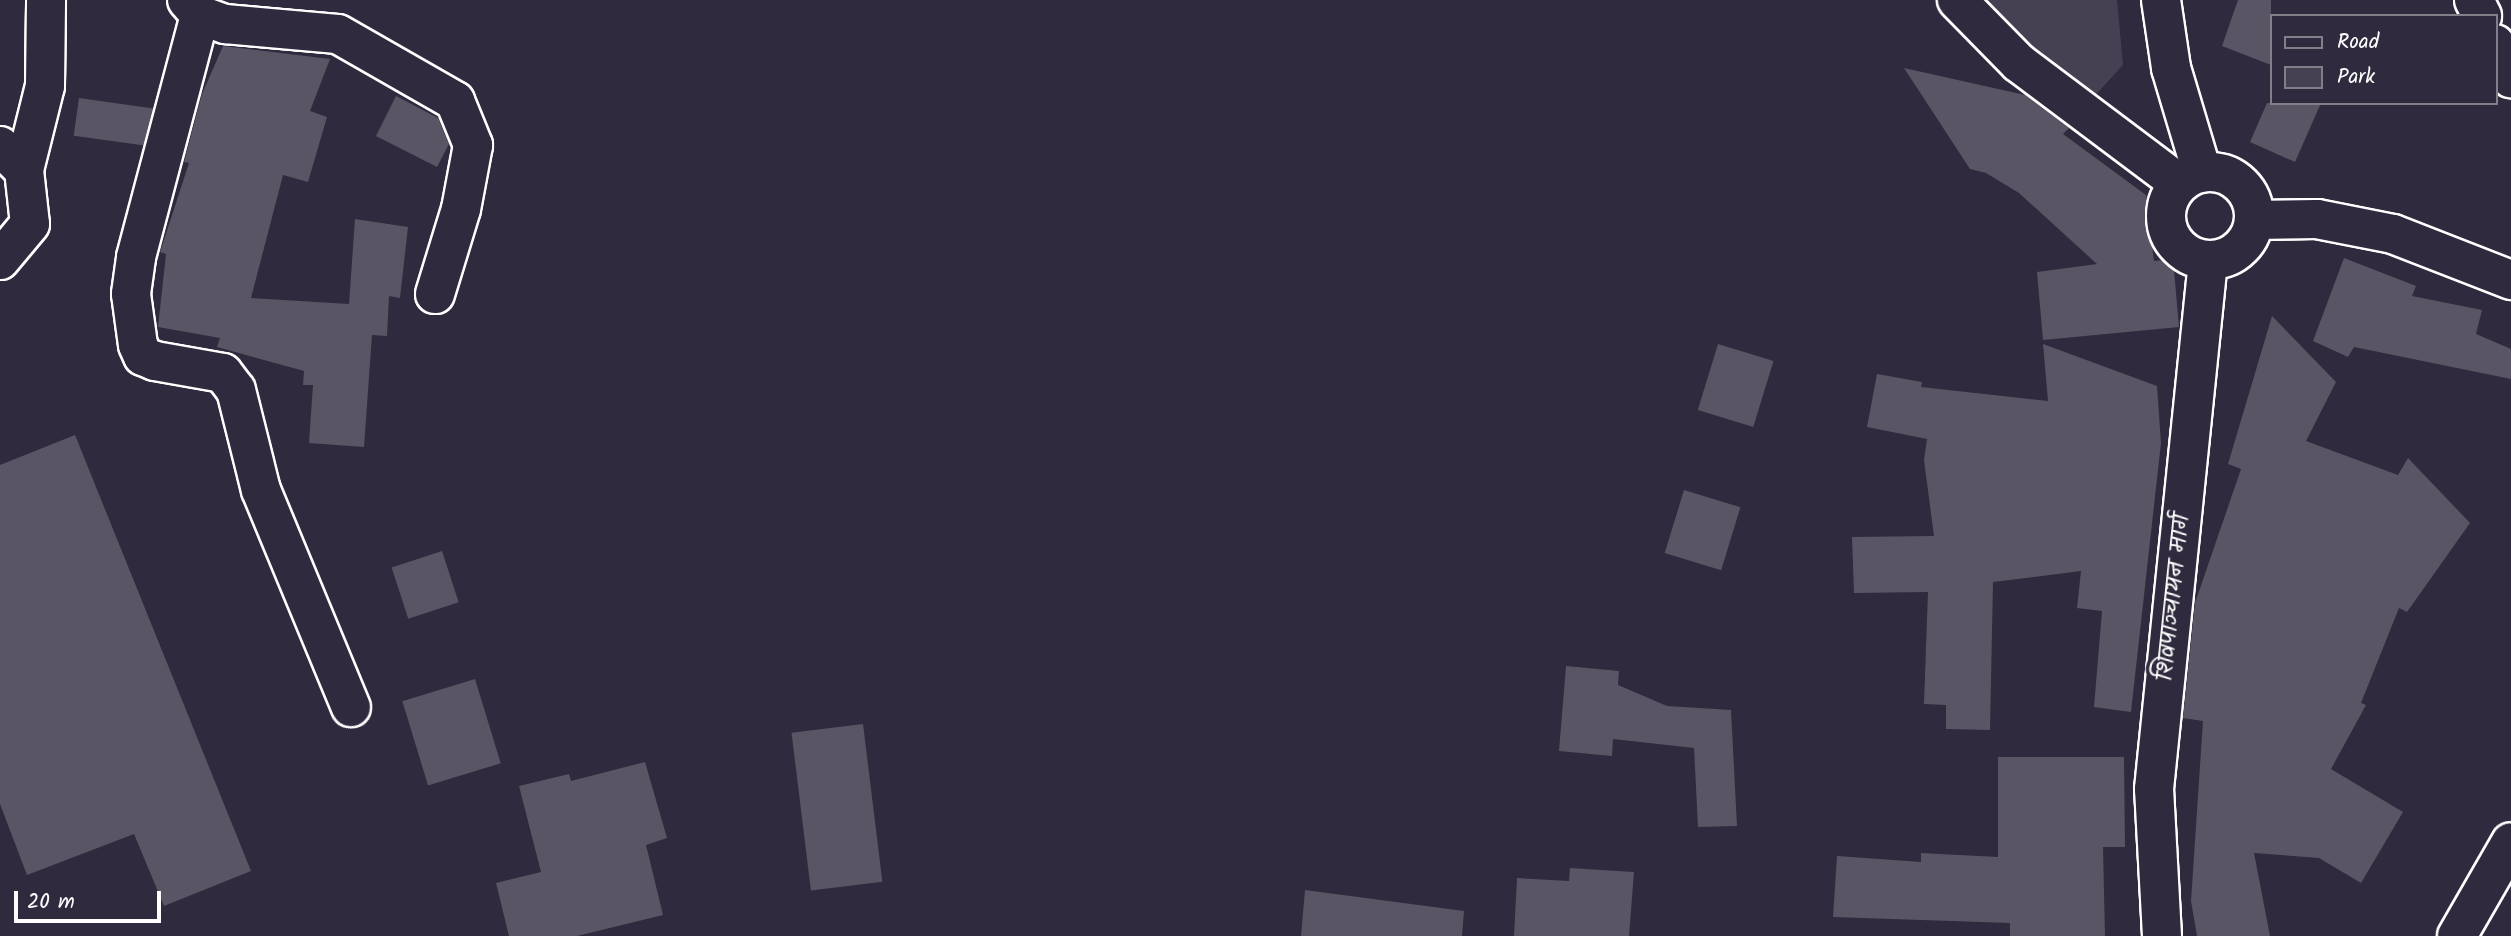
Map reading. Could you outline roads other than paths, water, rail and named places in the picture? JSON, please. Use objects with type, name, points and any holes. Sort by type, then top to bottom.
[{"type":"street","points":[[0,260],[30,224],[12,158],[46,86],[47,0]]},
{"type":"street","points":[[1957,0],[2018,63],[2191,178],[2228,176],[2240,184],[2248,194],[2254,220],[2244,244],[2221,259],[2208,261],[2181,250],[2169,232],[2166,210],[2191,178],[2161,0]]},
{"type":"street","points":[[351,707],[261,490],[236,390],[223,373],[155,361],[143,356],[138,345],[131,294],[136,258],[194,7],[225,24],[338,34],[455,101],[473,145],[461,209],[435,294]]},
{"type":"street","points":[[2497,48],[2511,79]]},
{"type":"street","points":[[2254,220],[2317,219],[2393,234],[2511,280]]},
{"type":"street","name":"शिवपाञ्चायन मार्ग","points":[[2162,936],[2154,789],[2208,261]]},
{"type":"street","points":[[2457,936],[2511,842]]}]
